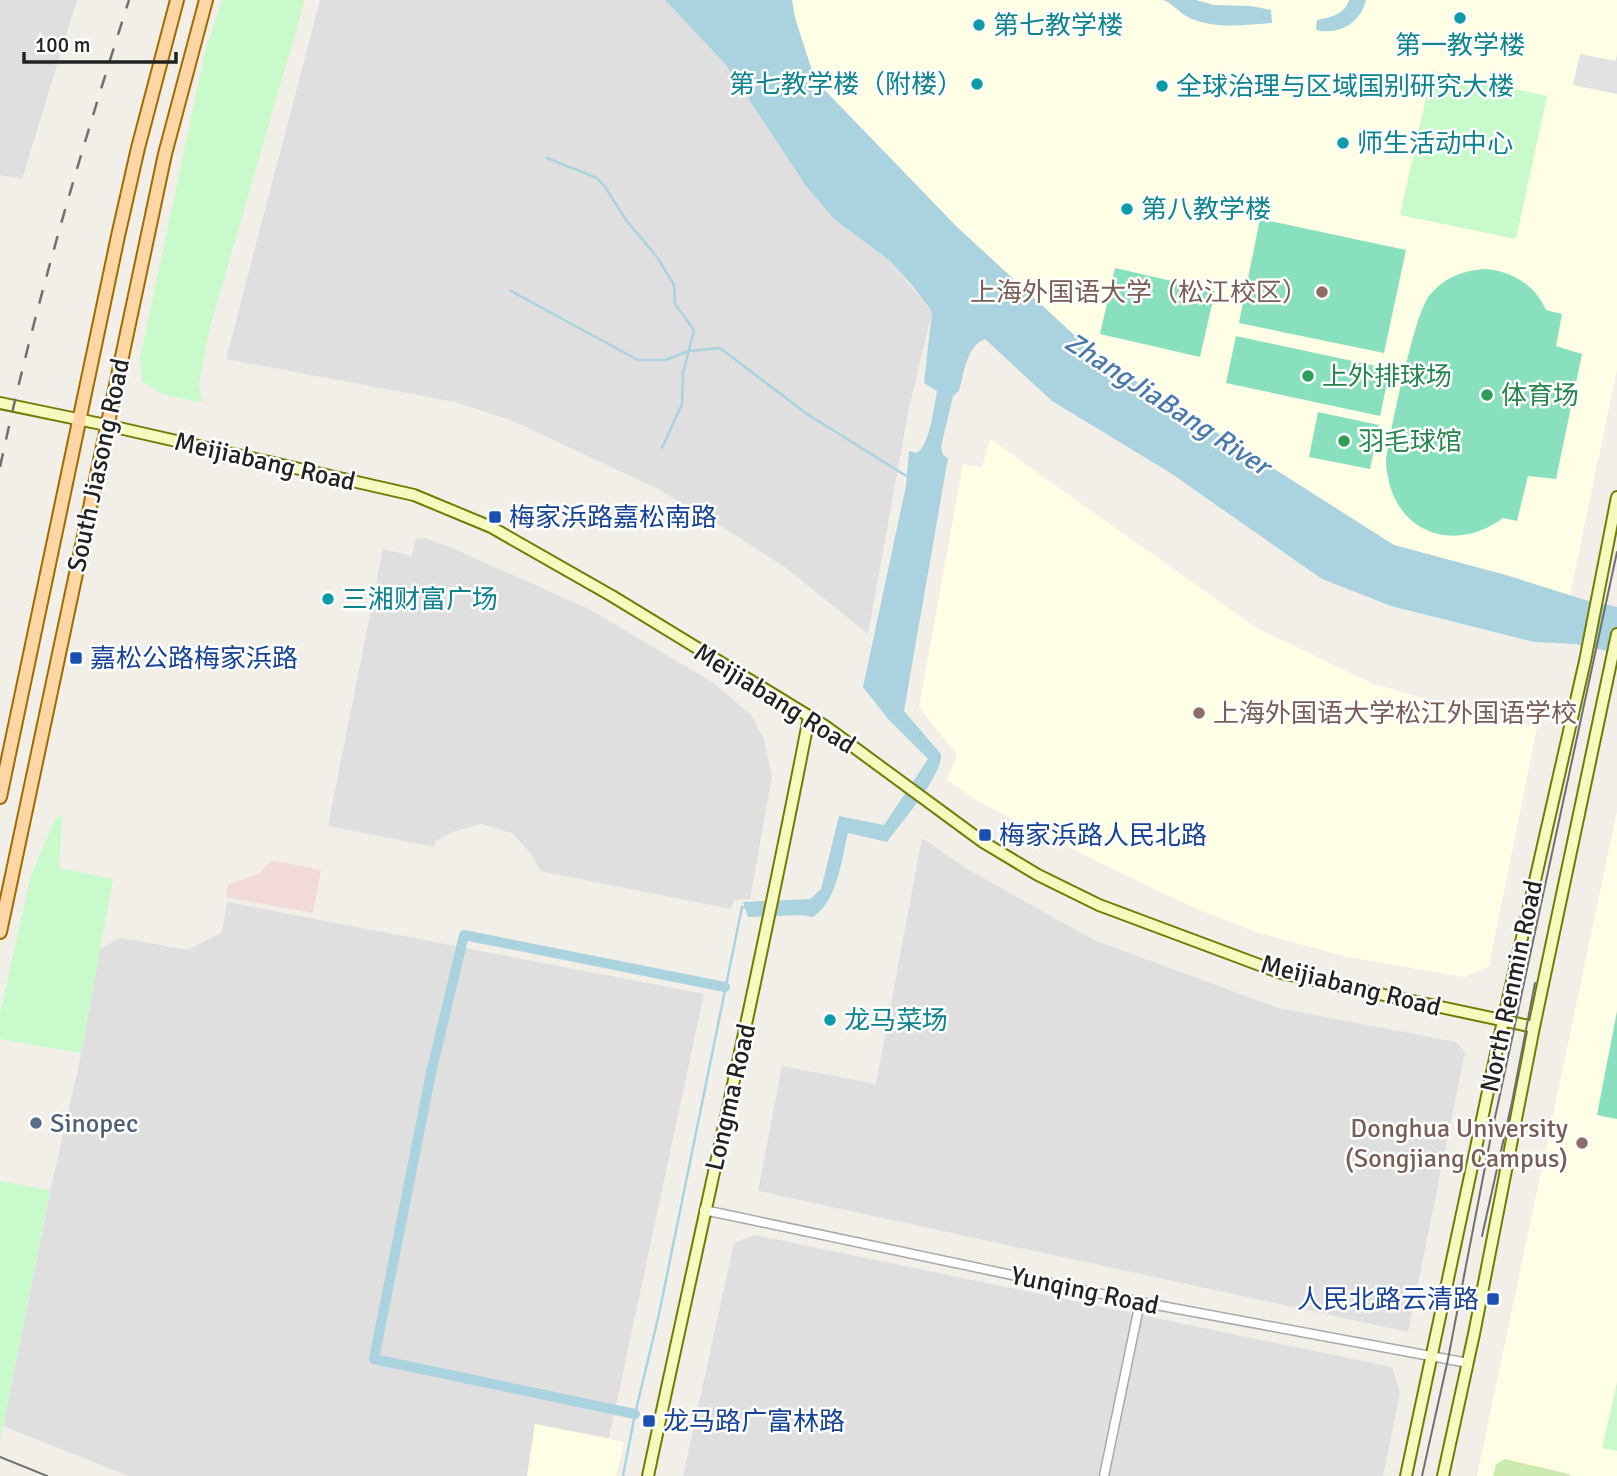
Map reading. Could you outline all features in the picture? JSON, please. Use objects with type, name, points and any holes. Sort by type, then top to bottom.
[{"type":"main road","name":"South Jiasong Road","points":[[0,797],[138,148],[177,0]]},
{"type":"main road","name":"South Jiasong Road","points":[[0,932],[165,154],[206,0]]},
{"type":"main road","name":"Meijiabang Road","points":[[0,403],[414,495],[491,527],[612,596],[825,726],[983,842],[1038,875],[1099,905],[1281,972],[1534,1027]]},
{"type":"main road","name":"North Renmin Road","points":[[1406,1476],[1503,1021],[1585,661],[1617,496]]},
{"type":"main road","name":"North Renmin Road","points":[[1443,1476],[1617,634]]},
{"type":"main road","name":"Longma Road","points":[[648,1476],[769,922],[809,717]]},
{"type":"street","name":"Yunqing Road","points":[[704,1210],[1140,1302],[1468,1363]]},
{"type":"street","points":[[1104,1476],[1140,1302]]},
{"type":"shaded area","points":[[0,0],[77,0],[22,179],[0,175]]},
{"type":"shaded area","points":[[320,0],[665,0],[726,65],[806,186],[834,219],[889,260],[932,312],[909,408],[868,634],[786,568],[724,528],[658,489],[513,421],[455,402],[226,359]]},
{"type":"shaded area","name":"上海外国语大学（松江校区）","points":[[792,0],[1617,0],[1617,369],[1570,595],[1394,545],[1098,357],[956,226],[815,80]]},
{"type":"shaded area","points":[[1580,54],[1615,61],[1617,55],[1617,94],[1573,85]]},
{"type":"shaded area","name":"上海外国语大学松江外国语学校","points":[[990,439],[1255,627],[1373,684],[1495,719],[1537,727],[1489,966],[1464,977],[1343,956],[1256,932],[1197,909],[1100,863],[979,802],[947,780],[957,755],[919,707],[963,464],[982,468]]},
{"type":"shaded area","points":[[424,538],[589,609],[712,682],[751,715],[764,739],[772,777],[750,899],[734,900],[731,909],[540,871],[532,855],[512,833],[481,824],[452,832],[436,841],[434,847],[328,826],[383,549],[412,556],[416,539]]},
{"type":"shaded area","name":"Donghua University (Songjiang Campus)","points":[[1617,811],[1617,1476],[1477,1476]]},
{"type":"shaded area","points":[[922,838],[967,869],[1094,940],[1278,1008],[1456,1042],[1465,1052],[1408,1332],[758,1191],[782,1066],[876,1084]]},
{"type":"shaded area","points":[[271,860],[321,870],[313,913],[226,897],[228,885],[260,873]]},
{"type":"shaded area","points":[[227,902],[704,994],[609,1438],[535,1424],[527,1476],[129,1476],[3,1426],[52,1183],[79,1065],[100,949],[120,938],[188,950],[222,932]]},
{"type":"shaded area","points":[[755,1235],[1392,1367],[1400,1393],[1383,1476],[683,1476],[734,1243]]},
{"type":"shaded area","points":[[535,1424],[624,1442],[616,1476],[527,1476]]},
{"type":"green space","points":[[222,0],[305,0],[210,327],[199,384],[202,403],[162,394],[142,381],[140,358],[205,52]]},
{"type":"green space","points":[[1432,71],[1547,96],[1516,239],[1400,215]]},
{"type":"green space","points":[[1260,219],[1406,250],[1384,353],[1239,323]]},
{"type":"green space","points":[[1115,268],[1215,291],[1200,357],[1100,334]]},
{"type":"green space","name":"体育场","points":[[1495,270],[1522,281],[1536,293],[1546,310],[1562,314],[1556,346],[1582,354],[1556,479],[1528,476],[1517,521],[1503,518],[1486,528],[1450,536],[1417,525],[1404,513],[1394,497],[1386,461],[1403,375],[1423,307],[1435,289],[1447,280],[1461,273]]},
{"type":"green space","name":"上外排球场","points":[[1236,336],[1390,369],[1380,416],[1226,383]]},
{"type":"green space","name":"羽毛球馆","points":[[1318,412],[1379,425],[1370,469],[1309,457]]},
{"type":"green space","points":[[56,817],[62,817],[59,868],[113,879],[81,1053],[0,1039],[0,1014],[31,875]]},
{"type":"green space","points":[[1617,1011],[1617,1119],[1597,1115]]},
{"type":"green space","points":[[0,1181],[50,1190],[0,1441]]},
{"type":"green space","points":[[1617,1382],[1617,1451],[1602,1448]]},
{"type":"green space","points":[[1505,1459],[1570,1476],[1493,1476],[1496,1464]]},
{"type":"water","name":"ZhangJiaBang River","points":[[665,0],[792,0],[815,80],[956,226],[1098,357],[1394,545],[1617,607],[1617,653],[1575,644],[1534,642],[1391,606],[1322,579],[1169,472],[1052,401],[985,339],[974,348],[967,361],[959,391],[953,396],[941,447],[943,455],[948,458],[904,711],[941,754],[940,763],[920,799],[887,842],[848,833],[833,890],[828,901],[813,917],[748,917],[743,902],[810,899],[821,889],[839,816],[884,825],[928,759],[888,719],[863,687],[906,486],[909,451],[917,453],[925,442],[933,415],[937,391],[924,383],[932,312],[889,260],[834,219],[806,186],[726,65]]},
{"type":"water","points":[[1163,0],[1196,0],[1214,5],[1251,6],[1271,10],[1272,23],[1228,26],[1206,23],[1186,16]]},
{"type":"water","points":[[1349,0],[1366,0],[1354,21],[1333,31],[1316,30],[1317,20],[1340,12]]},
{"type":"waterway","points":[[547,158],[597,178],[605,187],[626,220],[657,257],[674,285],[675,304],[694,330],[683,373],[682,404],[662,448]]},
{"type":"waterway","points":[[511,291],[638,360],[665,360],[689,351],[720,348],[807,414],[908,477]]},
{"type":"waterway","points":[[623,1476],[742,907],[746,907]]},
{"type":"waterway","points":[[635,1414],[374,1359],[431,1073],[464,935],[725,987]]},
{"type":"tram line","points":[[1422,1476],[1448,1359],[1491,1136],[1617,552]]},
{"type":"tram line","points":[[1482,1236],[1535,983]]},
{"type":"tram line","points":[[0,1457],[47,1476]]},
{"type":"railway","points":[[0,467],[59,232],[129,0]]},
{"type":"place","name":"第一教学楼","points":[[1460,18]]},
{"type":"place","name":"第七教学楼","points":[[979,25]]},
{"type":"place","name":"第七教学楼（附楼）","points":[[977,84]]},
{"type":"place","name":"全球治理与区域国别研究大楼","points":[[1162,86]]},
{"type":"place","name":"师生活动中心","points":[[1343,143]]},
{"type":"place","name":"第八教学楼","points":[[1127,209]]},
{"type":"place","name":"上海外国语大学（松江校区）","points":[[1322,292]]},
{"type":"place","name":"上外排球场","points":[[1308,376]]},
{"type":"place","name":"体育场","points":[[1487,395]]},
{"type":"place","name":"羽毛球馆","points":[[1344,441]]},
{"type":"place","name":"梅家浜路嘉松南路","points":[[495,517]]},
{"type":"place","name":"三湘财富广场","points":[[328,599]]},
{"type":"place","name":"嘉松公路梅家浜路","points":[[76,658]]},
{"type":"place","name":"上海外国语大学松江外国语学校","points":[[1199,713]]},
{"type":"place","name":"梅家浜路人民北路","points":[[985,835]]},
{"type":"place","name":"龙马菜场","points":[[830,1020]]},
{"type":"place","name":"Sinopec","points":[[36,1123]]},
{"type":"place","name":"Donghua University (Songjiang Campus)","points":[[1582,1143]]},
{"type":"place","name":"人民北路云清路","points":[[1493,1299]]},
{"type":"place","name":"龙马路广富林路","points":[[649,1421]]}]
